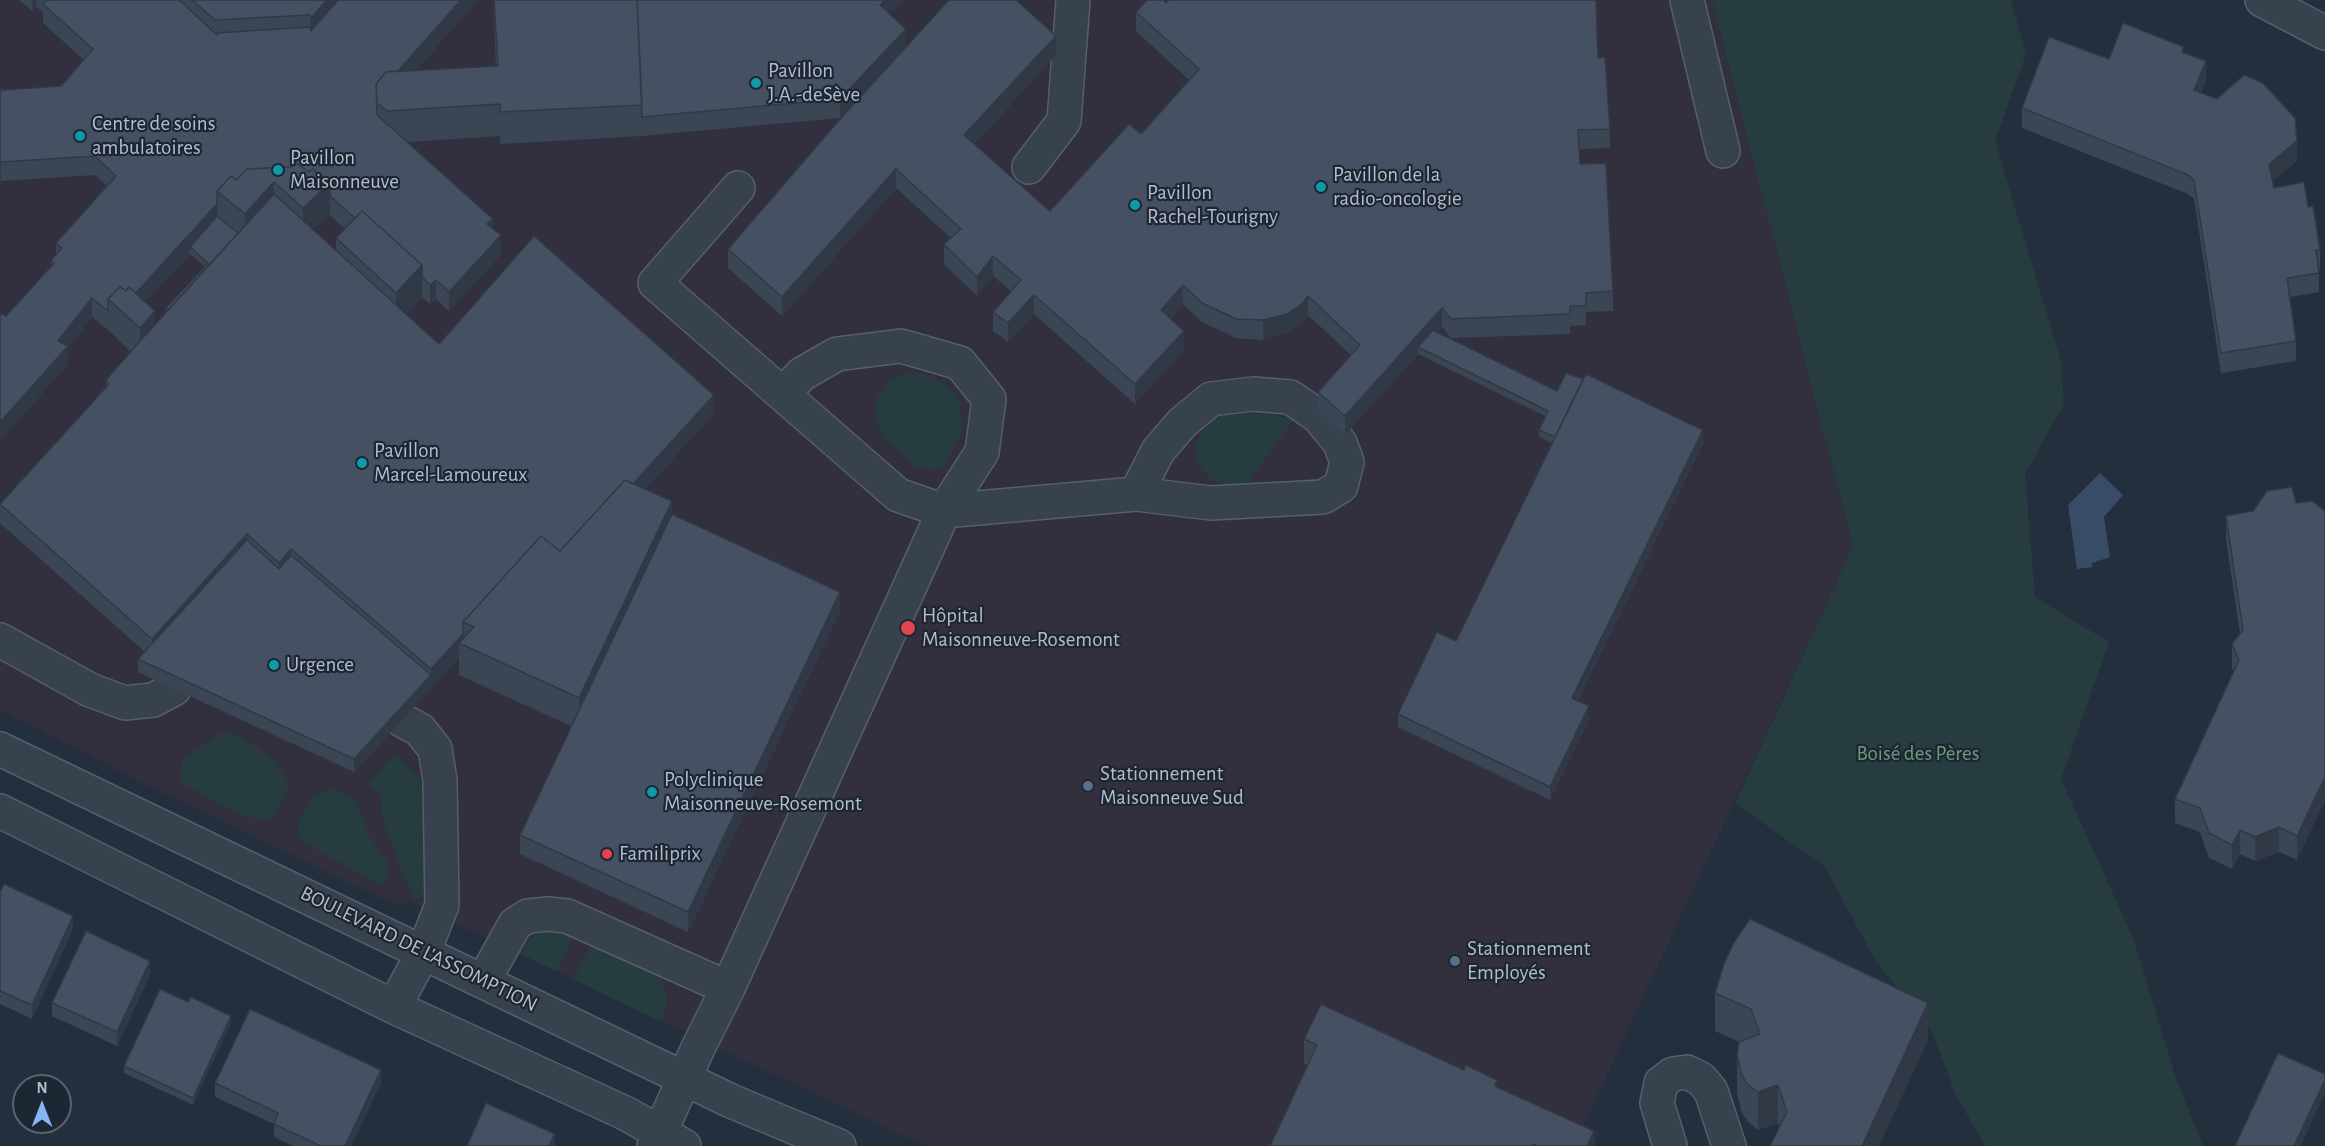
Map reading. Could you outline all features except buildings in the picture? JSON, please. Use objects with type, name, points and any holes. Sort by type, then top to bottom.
[{"type":"street","points":[[1029,167],[1064,121],[1073,0]]},
{"type":"street","points":[[1687,0],[1724,151]]},
{"type":"street","points":[[2262,0],[2325,33]]},
{"type":"street","points":[[738,188],[655,284],[898,495],[944,511],[1136,494],[1211,503],[1323,497],[1341,486],[1347,462],[1340,443],[1318,416],[1290,397],[1253,394],[1211,399],[1182,423],[1158,451],[1136,494]]},
{"type":"street","points":[[0,811],[394,1007],[625,1113],[666,1141],[686,1077],[698,1048],[728,988],[944,511],[982,452],[989,399],[960,363],[901,345],[837,354],[801,374],[783,394]]},
{"type":"street","points":[[0,640],[90,690],[125,703],[153,700],[174,689]]},
{"type":"street","points":[[394,1007],[424,951],[442,904],[440,780],[435,749],[420,730],[402,720]]},
{"type":"street","name":"BOULEVARD DE L'ASSOMPTION","points":[[0,749],[686,1077],[731,1101],[839,1146]]},
{"type":"street","points":[[483,980],[515,924],[528,916],[548,914],[567,916],[728,988]]},
{"type":"street","points":[[1670,1146],[1657,1103],[1661,1083],[1673,1074],[1687,1072],[1701,1079],[1712,1091],[1729,1146]]},
{"type":"shaded area","name":"Hôpital Maisonneuve-Rosemont","points":[[0,0],[1716,0],[1853,546],[1584,1124],[1599,1132],[1593,1146],[926,1146],[412,903],[396,905],[145,784],[0,710]]},
{"type":"green space","name":"Boisé des Pères","points":[[1712,0],[2011,0],[2026,54],[1995,141],[2061,361],[2064,404],[2025,474],[2035,597],[2109,642],[2061,779],[2134,940],[2176,1079],[2203,1146],[1985,1146],[1955,1093],[1932,1032],[1875,960],[1825,867],[1735,803],[1853,546]]},
{"type":"green space","points":[[918,373],[935,378],[948,386],[958,396],[961,411],[962,425],[959,437],[945,466],[935,470],[916,467],[882,436],[875,414],[876,399],[888,382],[900,375]]},
{"type":"green space","points":[[1265,413],[1294,419],[1247,484],[1230,486],[1212,480],[1203,470],[1197,458],[1196,443],[1203,430],[1211,421],[1224,415]]},
{"type":"green space","points":[[223,732],[240,736],[274,759],[288,784],[288,789],[273,819],[267,821],[238,814],[180,780],[182,759]]},
{"type":"green space","points":[[395,754],[424,783],[427,889],[421,897],[414,901],[385,829],[380,795],[368,783]]},
{"type":"green space","points":[[330,788],[354,798],[369,836],[389,865],[387,881],[384,884],[380,885],[301,841],[297,822],[311,799]]},
{"type":"green space","points":[[542,928],[551,928],[573,937],[556,971],[522,955],[527,942]]},
{"type":"green space","points":[[591,944],[658,977],[664,984],[667,1002],[660,1021],[574,980]]},
{"type":"water","points":[[2100,473],[2123,495],[2104,517],[2110,557],[2092,563],[2092,567],[2077,569],[2068,505]]},
{"type":"place","name":"Pavillon J.A.-deSève","points":[[756,83]]},
{"type":"place","name":"Centre de soins ambulatoires","points":[[80,136]]},
{"type":"place","name":"Pavillon Maisonneuve","points":[[278,170]]},
{"type":"place","name":"Pavillon de la radio-oncologie","points":[[1321,187]]},
{"type":"place","name":"Pavillon Rachel-Tourigny","points":[[1135,205]]},
{"type":"place","name":"Pavillon Marcel-Lamoureux","points":[[362,463]]},
{"type":"place","name":"Hôpital Maisonneuve-Rosemont","points":[[908,628]]},
{"type":"place","name":"Urgence","points":[[274,665]]},
{"type":"place","name":"Stationnement Maisonneuve Sud","points":[[1088,786]]},
{"type":"place","name":"Polyclinique Maisonneuve-Rosemont","points":[[652,792]]},
{"type":"place","name":"Familiprix","points":[[607,854]]},
{"type":"place","name":"Stationnement Employés","points":[[1455,961]]}]
